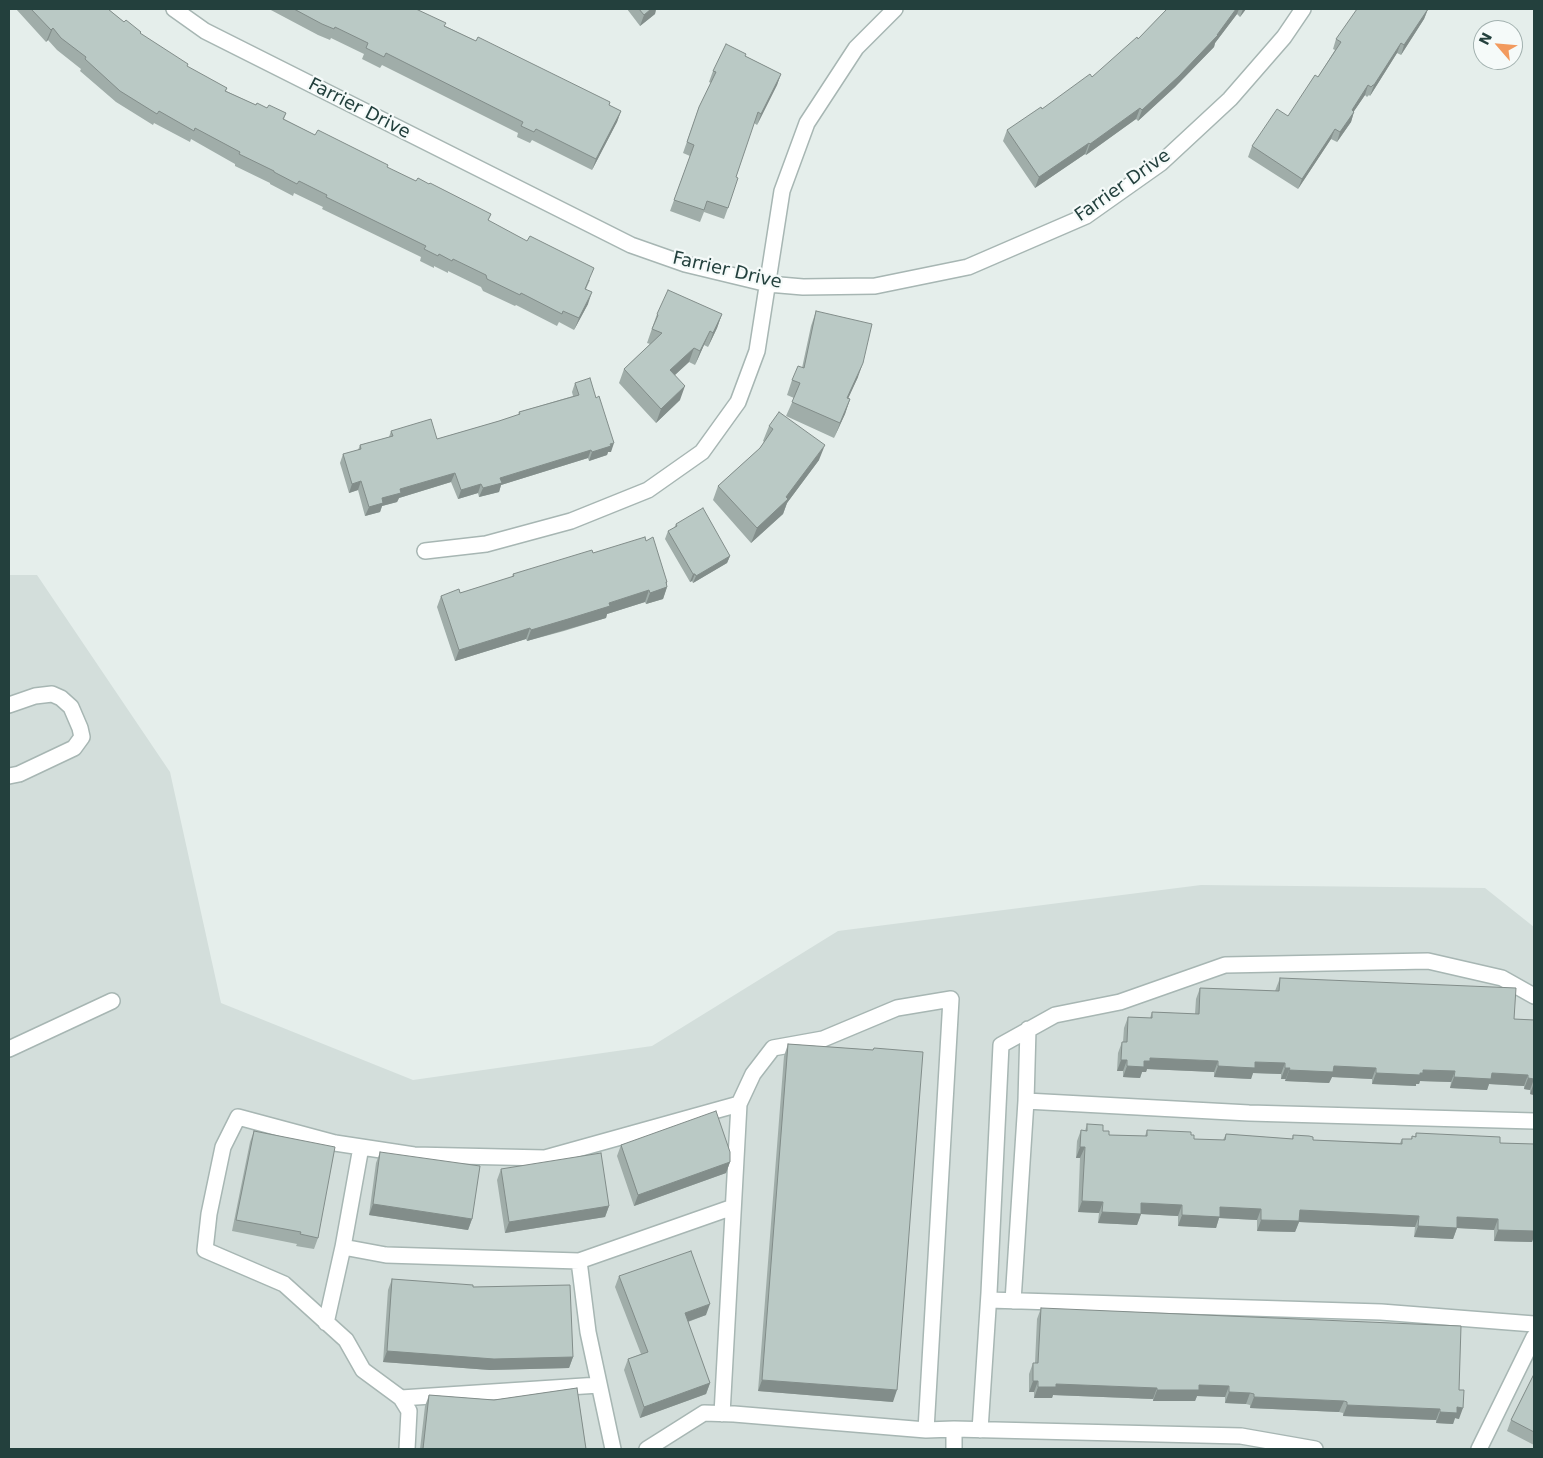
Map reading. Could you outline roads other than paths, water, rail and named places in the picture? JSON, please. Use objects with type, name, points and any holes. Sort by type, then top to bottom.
[{"type":"street","name":"Farrier Drive","points":[[174,9],[205,32],[631,245],[685,264],[768,284],[803,287],[875,286],[968,267],[1086,216],[1161,163],[1230,99],[1284,37],[1303,9]]},
{"type":"street","points":[[425,550],[486,544],[571,521],[648,490],[702,452],[738,402],[757,352],[782,191],[807,123],[856,48],[894,9]]},
{"type":"street","points":[[9,705],[36,696],[52,694],[61,698],[71,707],[82,737],[74,748],[19,774],[9,776]]},
{"type":"street","points":[[980,1430],[989,1296],[1001,1045],[1055,1015],[1120,1002],[1225,965],[1428,961],[1502,978],[1534,996]]},
{"type":"street","points":[[722,1414],[739,1104],[753,1074],[773,1048],[823,1039],[896,1008],[951,999],[926,1430]]},
{"type":"street","points":[[9,1049],[112,1001]]},
{"type":"street","points":[[1014,1301],[1026,1102],[1028,1030]]},
{"type":"street","points":[[1026,1102],[1249,1113],[1534,1121]]},
{"type":"street","points":[[408,1449],[408,1410],[401,1398],[363,1370],[346,1340],[284,1284],[205,1250],[208,1214],[223,1148],[238,1118],[335,1143],[414,1155],[545,1158],[739,1104]]},
{"type":"street","points":[[326,1322],[343,1247],[361,1147]]},
{"type":"street","points":[[343,1247],[386,1254],[579,1261],[733,1207]]},
{"type":"street","points":[[579,1261],[588,1332],[612,1449]]},
{"type":"street","points":[[989,1296],[1014,1301],[1381,1312],[1534,1324]]},
{"type":"street","points":[[1479,1449],[1534,1337]]},
{"type":"street","points":[[401,1398],[599,1385]]},
{"type":"street","points":[[647,1449],[704,1414],[926,1430],[954,1429],[1241,1436],[1315,1449]]},
{"type":"street","points":[[954,1429],[954,1449]]}]
